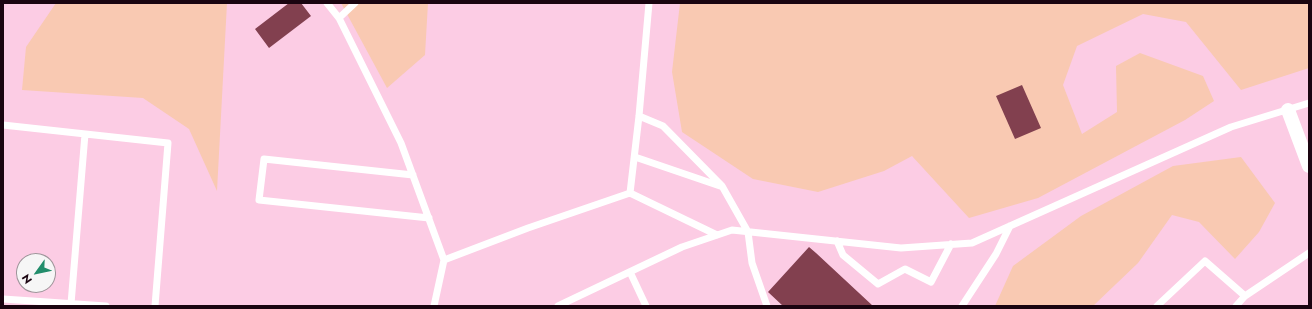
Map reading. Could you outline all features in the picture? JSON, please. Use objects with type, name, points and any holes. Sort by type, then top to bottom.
[{"type":"street","points":[[1288,110],[1309,166]]},
{"type":"lane","points":[[327,3],[339,18],[402,143],[444,260],[434,306]]},
{"type":"lane","points":[[339,18],[355,3]]},
{"type":"lane","points":[[630,192],[640,116],[649,3]]},
{"type":"lane","points":[[558,306],[682,247],[732,230],[900,248],[972,243],[1231,128],[1309,103]]},
{"type":"lane","points":[[640,116],[663,126],[722,186],[748,232],[752,263],[767,306]]},
{"type":"lane","points":[[3,125],[168,143],[156,306]]},
{"type":"lane","points":[[71,304],[86,134]]},
{"type":"lane","points":[[635,156],[722,186]]},
{"type":"lane","points":[[413,175],[264,159],[259,200],[429,218]]},
{"type":"lane","points":[[444,260],[528,228],[630,192],[717,235]]},
{"type":"lane","points":[[962,306],[996,254],[1010,226]]},
{"type":"lane","points":[[837,241],[843,255],[878,284],[905,269],[931,282],[951,244]]},
{"type":"lane","points":[[1236,306],[1245,296],[1309,253]]},
{"type":"lane","points":[[1157,306],[1205,261],[1245,296]]},
{"type":"lane","points":[[630,272],[646,306]]},
{"type":"lane","points":[[3,299],[55,304],[106,306]]},
{"type":"shaded area","points":[[3,3],[1309,3],[1309,306],[3,306]]},
{"type":"shaded area","points":[[56,3],[227,3],[217,191],[189,129],[143,98],[22,90],[26,47]]},
{"type":"shaded area","points":[[341,3],[428,3],[425,55],[387,88]]},
{"type":"shaded area","points":[[680,3],[1309,3],[1309,68],[1241,90],[1186,22],[1143,14],[1077,46],[1063,85],[1082,134],[1117,112],[1116,66],[1140,53],[1203,76],[1214,101],[1185,120],[1038,198],[969,218],[912,156],[884,171],[818,192],[753,179],[682,132],[672,72]]},
{"type":"shaded area","points":[[1241,157],[1275,203],[1259,232],[1235,259],[1199,222],[1172,215],[1138,263],[1093,306],[995,306],[1013,266],[1081,216],[1173,166]]},
{"type":"building","points":[[289,3],[301,3],[311,16],[269,48],[255,29]]},
{"type":"building","points":[[1022,85],[1041,128],[1015,139],[996,96]]},
{"type":"building","points":[[809,247],[873,306],[783,306],[768,292]]}]
